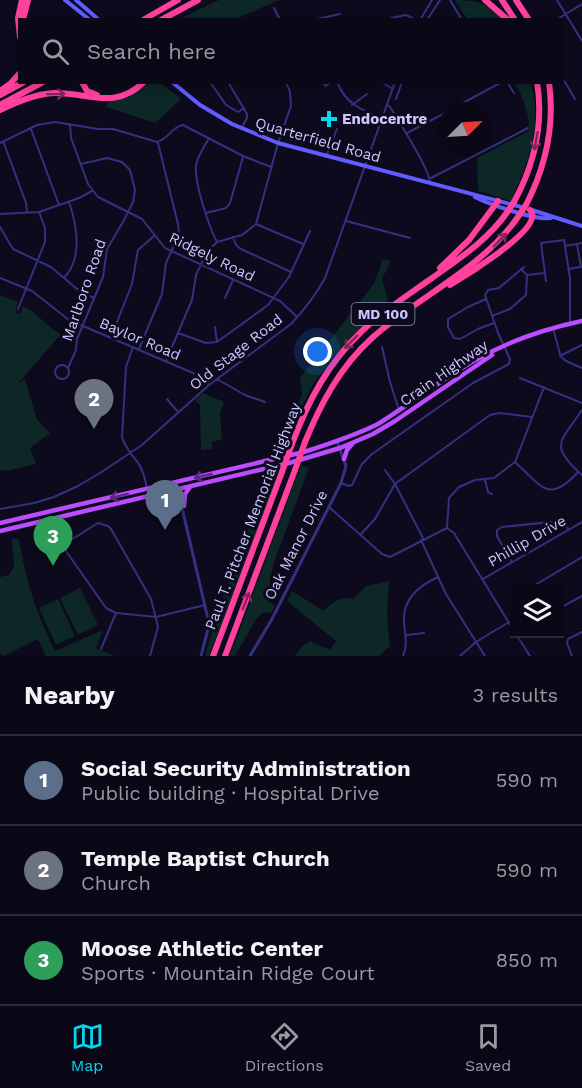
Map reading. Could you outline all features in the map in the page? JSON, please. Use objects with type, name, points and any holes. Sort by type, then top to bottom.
[{"type":"highway","points":[[23,18],[26,0]]},
{"type":"highway","points":[[18,18],[26,0]]},
{"type":"highway","points":[[146,18],[178,0]]},
{"type":"highway","points":[[165,18],[198,0]]},
{"type":"highway","points":[[485,0],[506,18]]},
{"type":"highway","points":[[502,0],[514,18]]},
{"type":"highway","points":[[516,0],[528,17]]},
{"type":"highway","points":[[520,0],[528,17]]},
{"type":"highway","points":[[0,93],[18,75]]},
{"type":"highway","points":[[0,93],[20,84]]},
{"type":"highway","points":[[0,108],[40,84]]},
{"type":"highway","points":[[82,84],[91,94],[104,96],[123,92],[138,84]]},
{"type":"highway","points":[[0,108],[48,94],[117,98],[131,93],[140,84]]},
{"type":"highway","name":"Paul T. Pitcher Memorial Highway","points":[[213,656],[309,402],[329,369],[363,330],[478,244],[508,211],[527,176],[538,137],[540,105],[537,84]]},
{"type":"highway","name":"Paul T. Pitcher Memorial Highway","points":[[225,656],[305,442],[324,399],[348,363],[371,339],[485,254],[504,236],[520,214],[529,210],[546,152],[550,120],[549,84]]},
{"type":"highway","points":[[398,303],[457,253],[496,203]]},
{"type":"highway","points":[[421,302],[495,256],[531,222],[529,210]]},
{"type":"main road","points":[[65,0],[88,18]]},
{"type":"main road","points":[[77,1],[97,18]]},
{"type":"main road","name":"Quarterfield Road","points":[[174,84],[200,105],[241,129],[278,143],[529,210],[548,219],[582,226]]},
{"type":"main road","points":[[503,347],[553,328],[582,321]]},
{"type":"main road","name":"Crain Highway","points":[[0,523],[304,452],[363,432],[472,362],[503,347]]},
{"type":"main road","name":"Crain Highway","points":[[0,531],[149,497],[340,448],[394,421],[503,347]]},
{"type":"main road","points":[[344,459],[353,442]]},
{"type":"main road","points":[[183,507],[185,494],[191,486]]},
{"type":"street","points":[[419,18],[432,0]]},
{"type":"street","points":[[428,18],[440,0]]},
{"type":"street","points":[[450,0],[461,18]]},
{"type":"street","points":[[557,0],[582,40]]},
{"type":"street","points":[[559,18],[582,4]]},
{"type":"street","points":[[274,8],[279,18]]},
{"type":"street","points":[[321,18],[340,14]]},
{"type":"street","points":[[391,18],[406,15],[413,18]]},
{"type":"street","points":[[564,80],[575,99]]},
{"type":"street","points":[[211,84],[228,107],[238,112],[244,108]]},
{"type":"street","points":[[229,84],[244,108],[247,118],[241,129]]},
{"type":"street","points":[[166,361],[192,300],[196,275],[207,252],[217,242],[249,231],[256,224],[278,143],[291,106],[287,84]]},
{"type":"street","points":[[338,84],[345,98],[352,105],[382,118]]},
{"type":"street","points":[[385,84],[393,88]]},
{"type":"street","name":"Old Stage Road","points":[[0,509],[54,497],[86,482],[130,454],[209,385],[291,324],[317,293],[325,278],[394,84]]},
{"type":"street","points":[[396,99],[401,84]]},
{"type":"street","points":[[465,102],[498,84]]},
{"type":"street","points":[[508,84],[514,93]]},
{"type":"street","points":[[352,105],[367,94]]},
{"type":"street","points":[[387,105],[431,178],[430,184]]},
{"type":"street","points":[[406,134],[438,116]]},
{"type":"street","points":[[27,212],[26,203],[2,142],[31,127],[49,122],[112,129],[158,142],[164,140],[174,128],[183,125],[243,156],[271,167]]},
{"type":"street","points":[[0,214],[39,212],[92,191],[71,138],[70,124]]},
{"type":"street","points":[[31,127],[58,205]]},
{"type":"street","points":[[431,178],[528,128]]},
{"type":"street","points":[[326,157],[338,129]]},
{"type":"street","points":[[209,139],[199,156],[196,172],[206,213],[217,242]]},
{"type":"street","points":[[139,349],[162,294],[166,263],[179,234],[158,142]]},
{"type":"street","points":[[206,213],[226,208],[230,203],[243,156]]},
{"type":"street","name":"Marlboro Road","points":[[68,368],[64,365],[59,366],[56,375],[62,379],[69,373],[68,368],[103,277],[107,249],[128,211],[135,190],[128,167],[122,162],[107,158],[81,164]]},
{"type":"street","name":"Ridgely Road","points":[[92,191],[102,200],[142,219],[161,246],[274,297],[297,317]]},
{"type":"street","points":[[64,278],[74,264],[77,236],[76,221],[69,202]]},
{"type":"street","points":[[18,309],[28,290],[46,237],[39,212]]},
{"type":"street","points":[[346,221],[410,238]]},
{"type":"street","points":[[256,224],[303,244]]},
{"type":"street","points":[[0,227],[13,249],[54,269],[81,292],[94,298]]},
{"type":"street","points":[[178,333],[209,344],[217,342],[268,305],[291,272],[310,231]]},
{"type":"street","points":[[111,337],[132,284],[138,250],[154,236]]},
{"type":"street","points":[[234,237],[236,245],[241,249],[291,272]]},
{"type":"street","points":[[546,281],[541,243],[564,240],[568,269],[570,324]]},
{"type":"street","points":[[565,246],[582,243]]},
{"type":"street","points":[[568,269],[581,267],[578,244]]},
{"type":"street","points":[[341,483],[351,485],[362,464],[372,454],[473,383],[509,364],[510,359],[491,316],[486,299],[487,291],[499,288],[523,268],[526,275],[526,295],[510,309],[491,316]]},
{"type":"street","points":[[526,275],[545,273]]},
{"type":"street","name":"Baylor Road","points":[[0,278],[36,294],[62,316],[200,376],[209,385]]},
{"type":"street","points":[[225,298],[233,280]]},
{"type":"street","points":[[486,299],[448,319],[448,327],[454,338],[460,339],[478,328],[494,323]]},
{"type":"street","points":[[214,327],[217,342]]},
{"type":"street","points":[[553,328],[560,356],[582,368]]},
{"type":"street","points":[[560,356],[582,345]]},
{"type":"street","points":[[133,347],[126,367],[121,433],[130,454],[140,466],[149,497]]},
{"type":"street","points":[[382,347],[399,410]]},
{"type":"street","points":[[520,378],[582,403]]},
{"type":"street","points":[[217,379],[265,402]]},
{"type":"street","points":[[447,528],[449,498],[459,487],[475,480],[494,478],[515,462],[544,387]]},
{"type":"street","points":[[167,399],[178,412]]},
{"type":"street","points":[[582,410],[564,432],[562,444],[564,458],[582,475]]},
{"type":"street","points":[[361,534],[375,519],[395,484],[490,415],[499,413],[532,417]]},
{"type":"street","name":"Oak Manor Drive","points":[[250,656],[272,619],[341,483],[345,471],[344,459],[337,441]]},
{"type":"street","points":[[515,462],[540,485],[549,490],[558,490],[578,472]]},
{"type":"street","points":[[385,470],[395,484],[438,577],[485,656]]},
{"type":"street","points":[[485,480],[488,492],[492,494]]},
{"type":"street","points":[[176,482],[205,605],[208,629],[201,656]]},
{"type":"street","points":[[328,507],[382,554],[390,557],[447,528]]},
{"type":"street","points":[[512,562],[497,536],[497,530],[502,527],[560,520],[568,529]]},
{"type":"street","points":[[150,656],[157,635],[156,617],[151,599],[111,530],[108,526],[98,523],[66,543],[64,546],[66,551],[106,608],[116,613],[156,617],[205,605]]},
{"type":"street","name":"Phillip Drive","points":[[483,579],[582,523]]},
{"type":"street","points":[[447,528],[454,532],[510,625]]},
{"type":"street","points":[[537,584],[582,557]]},
{"type":"street","points":[[403,656],[406,650],[404,615],[407,602],[420,586],[438,577]]},
{"type":"street","points":[[564,606],[582,596]]},
{"type":"street","points":[[101,649],[116,613]]},
{"type":"street","points":[[460,656],[476,642],[508,622]]},
{"type":"street","points":[[572,656],[567,646],[568,639],[582,632]]},
{"type":"street","points":[[406,635],[424,633]]},
{"type":"street","points":[[519,638],[530,656]]},
{"type":"green space","points":[[219,0],[279,0],[237,18],[181,18]]},
{"type":"green space","points":[[455,0],[482,3],[502,18],[466,18]]},
{"type":"green space","points":[[148,84],[162,84],[181,99],[155,123],[107,107],[107,102],[130,96]]},
{"type":"green space","points":[[514,84],[531,84],[535,129],[528,158],[511,201],[478,191],[477,158],[492,156],[492,150],[529,131],[520,92]]},
{"type":"green space","points":[[383,259],[391,261],[382,279],[388,300],[324,369],[304,403],[286,452],[277,454],[302,395],[300,378],[374,284]]},
{"type":"green space","points":[[0,295],[18,302],[15,312],[20,314],[23,306],[61,334],[17,385],[25,379],[37,420],[50,433],[30,448],[36,464],[7,471],[0,470]]},
{"type":"green space","points":[[203,393],[224,402],[220,413],[222,439],[212,442],[212,449],[201,450],[200,405],[195,400]]},
{"type":"green space","points":[[301,465],[309,468],[273,565],[267,600],[275,606],[271,613],[264,612],[257,618],[235,656],[230,656]]},
{"type":"green space","points":[[280,470],[209,656],[205,656],[213,628],[212,617],[218,611],[269,472]]},
{"type":"green space","points":[[12,539],[19,539],[32,596],[55,651],[103,630],[96,648],[114,656],[46,656],[38,639],[3,656],[0,653],[0,577],[9,575],[14,566]]},
{"type":"green space","points":[[389,581],[387,617],[390,646],[379,656],[295,656],[301,647],[310,641],[330,650],[336,641],[287,601],[292,591],[324,611],[337,600],[353,599],[366,586]]},
{"type":"green space","points":[[80,588],[98,625],[78,635],[60,598]]},
{"type":"green space","points":[[58,599],[75,636],[56,645],[39,608]]},
{"type":"place","name":"Endocentre","points":[[329,119]]},
{"type":"place","name":"Temple Baptist Church","points":[[94,429]]},
{"type":"place","name":"Social Security Administration","points":[[165,530]]},
{"type":"place","name":"Moose Athletic Center","points":[[53,566]]}]
